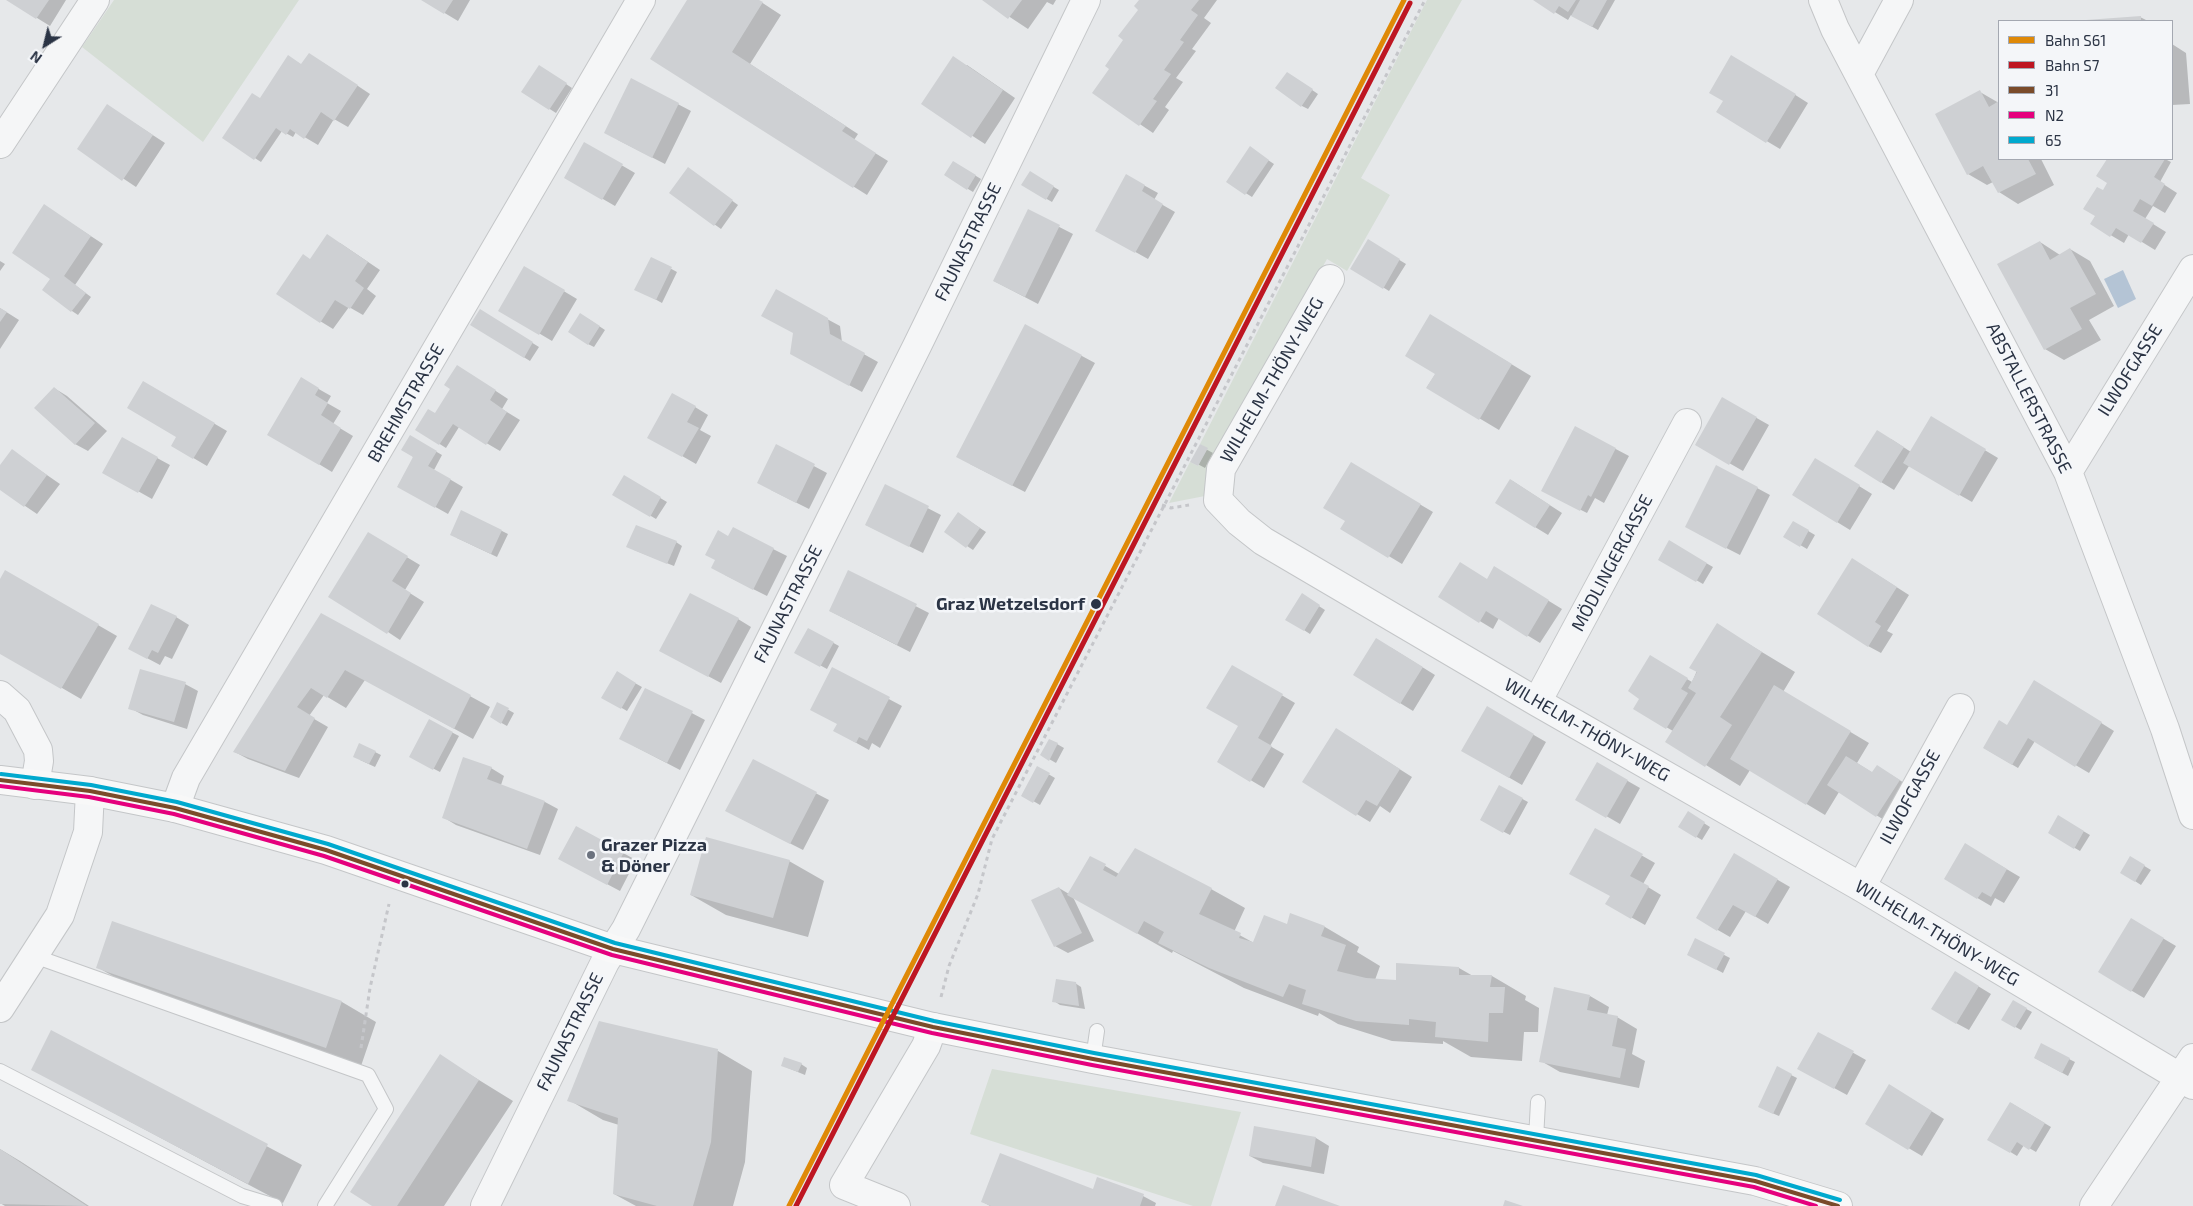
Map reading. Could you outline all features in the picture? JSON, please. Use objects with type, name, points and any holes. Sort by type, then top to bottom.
[{"type":"main road","points":[[0,780],[90,791],[175,808],[326,850],[613,949],[936,1015],[1093,1059],[1536,1139],[1755,1181],[1838,1206]]},
{"type":"street","points":[[0,144],[95,0]]},
{"type":"street","name":"BREHMSTRASSE","points":[[175,808],[186,778],[641,0]]},
{"type":"street","name":"FAUNASTRASSE","points":[[485,1206],[613,949],[626,930],[918,346],[1086,0]]},
{"type":"street","name":"ABSTALLERSTRASSE","points":[[1823,0],[1859,74],[2068,472],[2165,729],[2193,815]]},
{"type":"street","points":[[1859,74],[1899,0]]},
{"type":"street","name":"ILWOFGASSE","points":[[2068,472],[2193,269]]},
{"type":"street","name":"WILHELM-THÖNY-WEG","points":[[1330,279],[1232,446],[1221,469],[1218,500],[1239,522],[1263,541],[1537,702],[2188,1073],[2094,1206]]},
{"type":"street","name":"MÖDLINGERGASSE","points":[[1537,702],[1688,423]]},
{"type":"street","points":[[0,695],[17,710],[38,750],[39,761],[35,785]]},
{"type":"street","name":"ILWOFGASSE","points":[[1861,887],[1960,708]]},
{"type":"street","points":[[0,1008],[60,915],[88,832],[90,791]]},
{"type":"street","points":[[896,1206],[844,1185],[926,1046],[936,1015]]},
{"type":"lane","points":[[34,956],[368,1075],[386,1109],[325,1206]]},
{"type":"lane","points":[[1093,1059],[1097,1031]]},
{"type":"lane","points":[[0,1071],[242,1196],[275,1206]]},
{"type":"lane","points":[[1536,1139],[1538,1102]]},
{"type":"path","points":[[936,1015],[949,966],[978,894],[992,839],[1425,0]]},
{"type":"path","points":[[354,1070],[364,1032],[370,988],[390,902]]},
{"type":"shaded area","points":[[114,0],[299,0],[203,142],[82,47]]},
{"type":"shaded area","points":[[1427,0],[1462,0],[1361,178],[1390,195],[1347,271],[1327,259],[1274,355],[1210,495],[1169,503],[1190,462],[1198,466],[1207,449],[1200,444]]},
{"type":"shaded area","points":[[992,1069],[1241,1112],[1211,1206],[1193,1206],[970,1134]]},
{"type":"water","points":[[2123,270],[2136,299],[2118,308],[2104,279]]},
{"type":"building","points":[[6,0],[49,0],[36,19]]},
{"type":"building","points":[[421,0],[453,0],[444,14]]},
{"type":"building","points":[[687,0],[759,0],[763,2],[732,52],[846,126],[842,131],[876,153],[853,188],[650,59]]},
{"type":"building","points":[[982,0],[1022,0],[1008,19]]},
{"type":"building","points":[[1139,0],[1199,0],[1191,10],[1198,15],[1180,40],[1184,42],[1164,70],[1171,74],[1153,99],[1157,101],[1139,126],[1092,93],[1109,69],[1105,66],[1123,40],[1118,36],[1138,10],[1134,6]]},
{"type":"building","points":[[1533,0],[1576,0],[1568,12],[1559,6],[1554,14]]},
{"type":"building","points":[[1580,0],[1607,0],[1592,27],[1571,16]]},
{"type":"building","points":[[2141,16],[2141,20],[2086,20]]},
{"type":"building","points":[[309,53],[358,85],[334,121],[321,112],[304,139],[290,129],[286,135],[276,128],[254,160],[222,138],[252,93],[260,98],[288,55],[301,64]]},
{"type":"building","points":[[1731,55],[1796,94],[1766,143],[1716,112],[1723,101],[1709,93]]},
{"type":"building","points":[[953,56],[1003,90],[971,138],[921,104]]},
{"type":"building","points":[[539,65],[567,83],[549,110],[521,92]]},
{"type":"building","points":[[1287,72],[1313,89],[1301,107],[1275,88]]},
{"type":"building","points":[[631,78],[679,103],[652,158],[604,133]]},
{"type":"building","points":[[1980,90],[1989,107],[1998,102],[1998,160],[2029,160],[2036,174],[1998,193],[1983,166],[1967,175],[1935,114]]},
{"type":"building","points":[[107,104],[153,135],[122,181],[77,149]]},
{"type":"building","points":[[584,142],[623,164],[602,200],[564,178]]},
{"type":"building","points":[[1250,146],[1269,160],[1245,195],[1226,182]]},
{"type":"building","points":[[2106,160],[2164,160],[2154,177],[2165,184],[2152,206],[2140,199],[2133,211],[2154,223],[2141,243],[2116,228],[2110,237],[2090,224],[2095,216],[2083,209],[2097,187],[2103,190],[2107,183],[2096,176]]},
{"type":"building","points":[[953,161],[976,175],[967,190],[944,175]]},
{"type":"building","points":[[688,167],[733,200],[714,226],[669,193]]},
{"type":"building","points":[[1030,171],[1054,186],[1046,200],[1021,185]]},
{"type":"building","points":[[1126,174],[1145,185],[1142,191],[1163,204],[1135,253],[1095,231]]},
{"type":"building","points":[[44,204],[91,236],[64,276],[86,293],[71,312],[42,290],[50,279],[12,253]]},
{"type":"building","points":[[1028,209],[1060,225],[1025,297],[993,281]]},
{"type":"building","points":[[327,234],[368,262],[355,281],[364,288],[350,309],[335,300],[320,323],[276,294],[303,254],[310,259]]},
{"type":"building","points":[[1368,239],[1400,259],[1383,289],[1350,269]]},
{"type":"building","points":[[2040,241],[2050,260],[2070,248],[2096,294],[2070,308],[2082,329],[2044,350],[1997,264]]},
{"type":"building","points":[[651,257],[672,267],[656,300],[634,290]]},
{"type":"building","points":[[524,266],[565,290],[539,335],[498,311]]},
{"type":"building","points":[[776,289],[828,318],[830,334],[865,353],[849,386],[790,354],[793,333],[761,316]]},
{"type":"building","points":[[0,308],[7,312],[0,322]]},
{"type":"building","points":[[480,309],[533,342],[524,358],[470,325]]},
{"type":"building","points":[[580,313],[600,326],[588,345],[568,332]]},
{"type":"building","points":[[1430,314],[1512,364],[1479,420],[1426,388],[1435,374],[1405,356]]},
{"type":"building","points":[[1025,324],[1082,355],[1012,486],[956,457]]},
{"type":"building","points":[[457,365],[496,390],[490,400],[507,412],[486,445],[453,424],[439,445],[415,430],[428,409],[435,413],[450,389],[444,385]]},
{"type":"building","points":[[301,377],[319,388],[315,395],[328,403],[321,415],[341,428],[319,465],[267,435]]},
{"type":"building","points":[[143,381],[215,423],[193,459],[171,446],[176,437],[127,408]]},
{"type":"building","points":[[54,387],[95,423],[75,445],[34,408]]},
{"type":"building","points":[[672,393],[696,406],[687,422],[699,428],[682,457],[647,438]]},
{"type":"building","points":[[1722,397],[1757,417],[1729,465],[1695,445]]},
{"type":"building","points":[[1931,416],[1986,449],[1959,496],[1903,463]]},
{"type":"building","points":[[1575,426],[1616,448],[1591,497],[1588,495],[1580,511],[1541,491]]},
{"type":"building","points":[[1877,430],[1904,447],[1881,483],[1854,466]]},
{"type":"building","points":[[410,435],[437,451],[428,466],[451,479],[435,508],[397,487],[413,457],[401,450]]},
{"type":"building","points":[[122,437],[158,457],[138,493],[102,473]]},
{"type":"building","points":[[776,444],[815,464],[796,503],[757,483]]},
{"type":"building","points":[[1200,444],[1208,448],[1198,466],[1190,462]]},
{"type":"building","points":[[12,449],[47,475],[24,507],[0,490],[0,465]]},
{"type":"building","points":[[1815,458],[1860,485],[1837,523],[1792,495]]},
{"type":"building","points":[[1351,462],[1421,504],[1388,558],[1340,529],[1345,521],[1323,508]]},
{"type":"building","points":[[1716,465],[1758,487],[1726,549],[1685,527]]},
{"type":"building","points":[[624,475],[661,497],[650,517],[612,495]]},
{"type":"building","points":[[1510,479],[1550,505],[1535,528],[1495,503]]},
{"type":"building","points":[[885,484],[929,506],[909,547],[865,525]]},
{"type":"building","points":[[461,510],[502,530],[491,554],[450,535]]},
{"type":"building","points":[[958,512],[980,528],[966,548],[944,532]]},
{"type":"building","points":[[1793,521],[1809,530],[1800,547],[1783,537]]},
{"type":"building","points":[[636,525],[677,541],[667,564],[626,547]]},
{"type":"building","points":[[733,527],[774,548],[753,590],[711,568],[715,560],[705,555],[718,530],[728,536]]},
{"type":"building","points":[[368,532],[408,556],[392,581],[411,593],[387,634],[328,597]]},
{"type":"building","points":[[1669,540],[1707,563],[1696,582],[1658,560]]},
{"type":"building","points":[[1852,558],[1897,587],[1875,622],[1881,626],[1868,647],[1817,614]]},
{"type":"building","points":[[1460,562],[1487,579],[1494,566],[1549,600],[1527,637],[1486,611],[1479,623],[1438,597]]},
{"type":"building","points":[[5,570],[99,624],[61,689],[0,654],[0,579]]},
{"type":"building","points":[[848,570],[917,604],[897,645],[829,611]]},
{"type":"building","points":[[690,593],[739,618],[708,677],[659,651]]},
{"type":"building","points":[[1302,593],[1320,605],[1304,631],[1285,620]]},
{"type":"building","points":[[151,604],[177,616],[158,653],[152,650],[147,659],[128,649]]},
{"type":"building","points":[[321,613],[471,695],[454,729],[345,670],[327,698],[311,688],[297,707],[315,718],[285,771],[233,752]]},
{"type":"building","points":[[1717,623],[1762,652],[1720,717],[1732,725],[1705,767],[1665,742],[1696,693],[1688,688],[1697,672],[1689,668]]},
{"type":"building","points":[[808,628],[834,642],[820,667],[794,653]]},
{"type":"building","points":[[1376,638],[1423,667],[1400,704],[1353,675]]},
{"type":"building","points":[[1650,655],[1688,678],[1681,689],[1688,693],[1666,729],[1633,709],[1639,699],[1628,691]]},
{"type":"building","points":[[1232,665],[1283,694],[1258,738],[1272,746],[1250,782],[1217,762],[1238,726],[1206,708]]},
{"type":"building","points":[[832,667],[890,697],[867,741],[859,737],[856,743],[833,731],[837,724],[810,710]]},
{"type":"building","points":[[140,669],[186,682],[174,722],[128,709]]},
{"type":"building","points":[[617,671],[636,683],[621,709],[601,698]]},
{"type":"building","points":[[2034,680],[2102,722],[2075,767],[2028,738],[2012,765],[1983,748],[1999,720],[2007,725]]},
{"type":"building","points":[[1774,685],[1851,731],[1806,805],[1730,759]]},
{"type":"building","points":[[645,688],[693,711],[667,763],[619,739]]},
{"type":"building","points":[[497,702],[509,708],[501,724],[490,717]]},
{"type":"building","points":[[1487,706],[1534,734],[1509,778],[1461,751]]},
{"type":"building","points":[[429,719],[453,732],[433,770],[409,757]]},
{"type":"building","points":[[1336,728],[1400,769],[1377,806],[1366,800],[1356,816],[1302,782]]},
{"type":"building","points":[[1049,739],[1058,743],[1049,761],[1040,755]]},
{"type":"building","points":[[359,743],[376,751],[369,764],[353,757]]},
{"type":"building","points":[[1846,756],[1872,772],[1877,765],[1900,780],[1876,817],[1827,785]]},
{"type":"building","points":[[463,757],[492,767],[487,779],[545,801],[527,849],[442,818]]},
{"type":"building","points":[[753,759],[817,792],[790,844],[725,811]]},
{"type":"building","points":[[1597,762],[1628,780],[1606,818],[1575,800]]},
{"type":"building","points":[[1037,766],[1050,773],[1033,803],[1021,796]]},
{"type":"building","points":[[1499,785],[1523,798],[1503,833],[1480,820]]},
{"type":"building","points":[[1688,811],[1705,822],[1696,838],[1678,827]]},
{"type":"building","points":[[2058,815],[2084,831],[2074,849],[2048,833]]},
{"type":"building","name":"Grazer Pizza & Döner","points":[[576,826],[624,852],[607,885],[558,859]]},
{"type":"building","points":[[1595,828],[1643,854],[1630,876],[1649,886],[1631,919],[1605,904],[1610,896],[1569,874]]},
{"type":"building","points":[[706,837],[790,860],[773,918],[690,895]]},
{"type":"building","points":[[1965,843],[2007,869],[1991,897],[1982,892],[1977,899],[1944,879]]},
{"type":"building","points":[[1135,848],[1212,888],[1199,914],[1241,933],[1239,938],[1253,942],[1264,915],[1287,924],[1290,913],[1325,926],[1321,936],[1346,945],[1337,971],[1366,978],[1396,980],[1396,963],[1459,967],[1459,975],[1492,975],[1490,987],[1505,987],[1503,1013],[1489,1013],[1488,1042],[1435,1037],[1436,1022],[1409,1019],[1409,1025],[1356,1021],[1302,1004],[1306,990],[1289,984],[1283,997],[1209,968],[1158,943],[1164,932],[1144,921],[1137,934],[1067,895],[1090,856],[1106,864],[1103,870],[1116,877]]},
{"type":"building","points":[[1734,853],[1778,879],[1755,917],[1733,905],[1717,931],[1696,918]]},
{"type":"building","points":[[2130,856],[2145,865],[2135,882],[2120,873]]},
{"type":"building","points":[[1059,887],[1082,933],[1054,947],[1031,900]]},
{"type":"building","points":[[2131,918],[2164,938],[2131,992],[2098,972]]},
{"type":"building","points":[[112,921],[342,1001],[326,1048],[96,968]]},
{"type":"building","points":[[1695,938],[1725,953],[1716,970],[1687,955]]},
{"type":"building","points":[[1955,971],[1979,986],[1956,1024],[1931,1009]]},
{"type":"building","points":[[1056,979],[1076,982],[1079,1006],[1052,1002]]},
{"type":"building","points":[[1554,987],[1590,995],[1587,1010],[1618,1016],[1612,1046],[1626,1049],[1620,1078],[1539,1062]]},
{"type":"building","points":[[2013,1000],[2027,1008],[2015,1028],[2001,1020]]},
{"type":"building","points":[[599,1021],[718,1049],[711,1142],[693,1206],[657,1206],[613,1194],[618,1118],[567,1101]]},
{"type":"building","points":[[51,1030],[268,1144],[248,1184],[31,1070]]},
{"type":"building","points":[[1818,1032],[1854,1051],[1834,1089],[1797,1069]]},
{"type":"building","points":[[2041,1043],[2070,1058],[2062,1073],[2034,1058]]},
{"type":"building","points":[[440,1054],[479,1080],[397,1206],[372,1206],[350,1192]]},
{"type":"building","points":[[784,1057],[802,1063],[798,1072],[781,1066]]},
{"type":"building","points":[[1777,1066],[1792,1074],[1773,1114],[1758,1107]]},
{"type":"building","points":[[1889,1084],[1932,1111],[1908,1150],[1865,1124]]},
{"type":"building","points":[[2010,1102],[2045,1123],[2029,1150],[2017,1142],[2010,1153],[1987,1140]]},
{"type":"building","points":[[1254,1126],[1316,1137],[1311,1167],[1249,1156]]},
{"type":"building","points":[[0,1149],[87,1206],[0,1204]]},
{"type":"building","points":[[1000,1153],[1093,1189],[1097,1177],[1144,1194],[1140,1206],[991,1206],[981,1202]]},
{"type":"building","points":[[1283,1185],[1340,1206],[1275,1206]]},
{"type":"building","points":[[1505,1200],[1523,1206],[1503,1206]]},
{"type":"rail line","name":"S61","points":[[789,1206],[1404,0]]},
{"type":"rail line","name":"S7","points":[[796,1206],[1410,3]]},
{"type":"transit line","name":"65","points":[[1,774],[91,785],[177,802],[328,844],[615,943],[934,1021],[1094,1053],[1756,1175],[1840,1200]]},
{"type":"transit line","name":"31","points":[[0,780],[90,791],[175,808],[326,850],[613,949],[933,1027],[1093,1059],[1755,1181],[1838,1206]]},
{"type":"transit line","name":"N2","points":[[0,786],[89,797],[174,814],[324,856],[612,955],[932,1033],[1092,1065],[1754,1187],[1816,1206]]},
{"type":"place","name":"Graz Wetzelsdorf","points":[[1096,604]]},
{"type":"place","name":"Grazer Pizza & Döner","points":[[591,855]]}]
